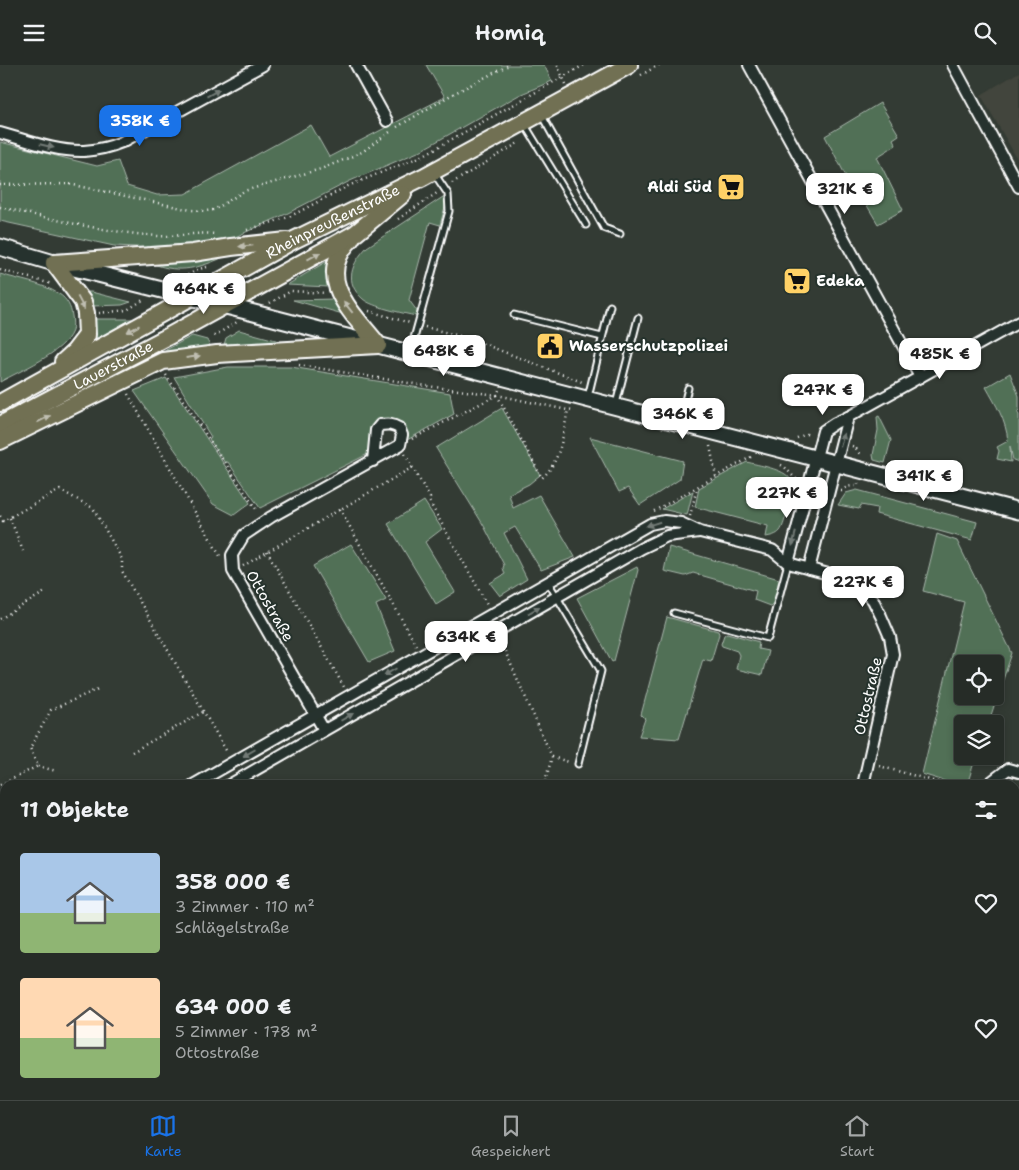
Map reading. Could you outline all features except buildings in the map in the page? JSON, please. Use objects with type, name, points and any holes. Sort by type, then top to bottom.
[{"type":"main road","name":"Rheinpreußenstraße","points":[[191,297],[294,240],[528,129],[540,113],[571,97],[631,72]]},
{"type":"main road","name":"Rheinpreußenstraße","points":[[225,305],[356,233],[428,175]]},
{"type":"main road","points":[[356,233],[338,254],[334,272],[338,291],[343,301],[378,345]]},
{"type":"main road","points":[[54,263],[193,253],[294,240]]},
{"type":"main road","points":[[0,247],[54,263],[502,377],[570,403],[589,393],[616,407],[1019,511]]},
{"type":"main road","points":[[43,380],[74,352],[86,335],[86,313],[83,303],[54,263]]},
{"type":"main road","name":"Lauerstraße","points":[[0,403],[191,297]]},
{"type":"main road","name":"Lauerstraße","points":[[0,425],[225,305]]},
{"type":"main road","points":[[0,441],[163,361],[217,354],[378,345]]},
{"type":"street","points":[[0,133],[53,147],[83,151],[105,148],[122,142],[263,65]]},
{"type":"street","points":[[356,65],[387,121]]},
{"type":"street","points":[[749,65],[920,377]]},
{"type":"street","points":[[954,65],[1019,187]]},
{"type":"street","points":[[788,563],[823,431],[1019,323]]},
{"type":"street","points":[[810,569],[848,417]]},
{"type":"street","points":[[372,461],[376,430],[380,425],[392,424],[399,428],[402,435],[400,445]]},
{"type":"street","name":"Ottostraße","points":[[324,731],[233,571],[232,555],[244,535],[264,521],[400,445]]},
{"type":"street","name":"Ottostraße","points":[[202,780],[650,524],[664,521],[681,523],[700,532],[772,549],[788,563],[847,579],[862,587],[873,600],[890,637],[893,654],[864,780]]},
{"type":"street","name":"Ottostraße","points":[[238,780],[642,548],[668,536],[700,532]]},
{"type":"street","points":[[994,780],[1008,769],[1019,772]]},
{"type":"lane","points":[[540,113],[604,228],[620,234]]},
{"type":"lane","points":[[528,129],[586,225]]},
{"type":"lane","points":[[410,353],[449,211],[448,194],[444,188],[428,175]]},
{"type":"lane","points":[[589,393],[610,306]]},
{"type":"lane","points":[[514,315],[602,337]]},
{"type":"lane","points":[[616,407],[638,318]]},
{"type":"lane","points":[[680,423],[688,388]]},
{"type":"lane","points":[[674,613],[768,638],[788,563]]},
{"type":"lane","points":[[548,582],[601,671],[578,764]]},
{"type":"path","points":[[0,185],[69,184],[191,210],[214,210],[244,191],[321,169],[362,152],[402,123],[509,65]]},
{"type":"path","points":[[558,65],[571,97]]},
{"type":"path","points":[[246,230],[289,217],[348,186],[422,156],[584,65]]},
{"type":"path","points":[[631,72],[659,65]]},
{"type":"path","points":[[397,219],[528,129]]},
{"type":"path","points":[[0,207],[115,232],[161,236],[202,233],[220,234]]},
{"type":"path","points":[[191,273],[198,269]]},
{"type":"path","points":[[0,270],[52,284],[58,288]]},
{"type":"path","points":[[280,297],[291,291],[328,293]]},
{"type":"path","points":[[95,313],[127,310],[137,304]]},
{"type":"path","points":[[365,308],[371,312],[468,338],[589,393]]},
{"type":"path","points":[[208,333],[214,336],[228,327]]},
{"type":"path","points":[[298,365],[427,386],[570,403],[577,412]]},
{"type":"path","points":[[173,371],[165,373],[264,521]]},
{"type":"path","points":[[502,377],[497,395],[542,478],[550,471],[560,451],[570,403]]},
{"type":"path","points":[[125,388],[223,561],[233,571],[413,467]]},
{"type":"path","points":[[492,614],[400,445],[497,395]]},
{"type":"path","points":[[796,439],[806,434]]},
{"type":"path","points":[[716,476],[710,446],[718,448]]},
{"type":"path","points":[[855,447],[865,459]]},
{"type":"path","points":[[647,515],[751,457],[743,455]]},
{"type":"path","points":[[780,465],[787,468],[795,479]]},
{"type":"path","points":[[689,519],[697,486]]},
{"type":"path","points":[[842,491],[845,488],[858,486]]},
{"type":"path","points":[[0,516],[3,521],[10,518],[60,490],[93,507],[122,559],[122,571],[232,763]]},
{"type":"path","points":[[340,509],[422,654]]},
{"type":"path","points":[[654,511],[663,513]]},
{"type":"path","points":[[10,518],[22,551]]},
{"type":"path","points":[[267,551],[349,696]]},
{"type":"path","points":[[0,619],[45,592]]},
{"type":"path","points":[[496,632],[552,757],[545,780]]},
{"type":"path","points":[[38,766],[30,748],[51,710],[98,689]]},
{"type":"path","points":[[132,752],[203,712]]},
{"type":"path","points":[[552,757],[578,764]]},
{"type":"path","points":[[868,763],[930,780]]},
{"type":"path","points":[[10,780],[38,766],[56,771]]},
{"type":"shaded area","points":[[1019,72],[1019,162],[981,95]]},
{"type":"green space","points":[[426,65],[544,65],[552,81],[519,95],[418,152],[350,181],[286,214],[224,242],[175,249],[114,246],[0,221],[0,142],[97,166],[118,161],[127,186],[157,195],[185,194],[311,125],[329,157],[445,97]]},
{"type":"green space","points":[[880,103],[899,135],[893,139],[896,145],[877,157],[903,210],[878,224],[856,187],[852,188],[825,136]]},
{"type":"green space","points":[[443,197],[446,203],[440,225],[430,222],[409,300],[417,311],[416,316],[380,307],[363,299],[353,286],[352,273],[357,259],[367,247]]},
{"type":"green space","points":[[224,257],[198,267],[181,269],[172,269],[154,264],[186,262]]},
{"type":"green space","points":[[329,260],[327,271],[329,287],[287,285]]},
{"type":"green space","points":[[0,274],[38,284],[59,294],[70,306],[73,324],[72,331],[60,347],[40,361],[0,382]]},
{"type":"green space","points":[[88,292],[131,302],[122,305],[93,306]]},
{"type":"green space","points":[[335,299],[343,314],[293,300]]},
{"type":"green space","points":[[95,319],[132,319],[97,338],[94,337]]},
{"type":"green space","points":[[239,330],[283,343],[224,345],[226,338]]},
{"type":"green space","points":[[192,336],[207,340],[210,346],[165,353],[166,350]]},
{"type":"green space","points":[[228,367],[291,367],[450,393],[454,414],[407,440],[402,423],[382,418],[373,428],[368,454],[260,508],[228,462],[225,463],[209,439],[211,437],[174,377]]},
{"type":"green space","points":[[1010,373],[1019,396],[1019,410],[1017,412],[1019,415],[1019,462],[1013,460],[1010,446],[1011,462],[997,459],[999,451],[997,447],[1008,441],[1007,433],[1000,413],[986,387]]},
{"type":"green space","points":[[166,378],[250,503],[234,515],[213,504],[134,391]]},
{"type":"green space","points":[[502,408],[540,475],[529,484],[509,494],[513,508],[539,495],[575,557],[541,570],[515,527],[504,533],[527,579],[500,596],[490,583],[505,574],[504,565],[484,526],[436,448]]},
{"type":"green space","points":[[879,416],[891,440],[885,463],[874,460],[873,455],[878,430],[877,417]]},
{"type":"green space","points":[[590,437],[683,461],[680,479],[640,505],[628,488],[619,492]]},
{"type":"green space","points":[[747,462],[777,470],[790,479],[790,497],[784,522],[780,531],[774,535],[766,537],[768,526],[695,507],[699,488]]},
{"type":"green space","points":[[857,490],[977,522],[972,540],[876,514],[877,508],[861,505],[859,509],[838,505],[846,493]]},
{"type":"green space","points":[[693,491],[687,515],[662,509]]},
{"type":"green space","points":[[424,501],[442,529],[425,542],[455,592],[436,604],[388,524]]},
{"type":"green space","points":[[937,534],[957,541],[1012,653],[1004,677],[1004,655],[954,655],[954,705],[994,705],[991,715],[954,715],[954,765],[973,765],[969,780],[941,780],[922,774],[964,602],[923,591]]},
{"type":"green space","points":[[351,544],[386,600],[376,605],[395,651],[369,662],[313,566]]},
{"type":"green space","points":[[669,547],[779,579],[774,603],[770,606],[754,600],[756,591],[693,573],[685,576],[664,571]]},
{"type":"green space","points":[[637,567],[638,570],[614,661],[612,662],[577,598]]},
{"type":"green space","points":[[667,617],[718,631],[719,634],[711,661],[703,659],[679,739],[639,736],[645,719],[641,715]]},
{"type":"green space","points":[[727,633],[759,642],[758,649],[768,651],[762,675],[736,669],[739,655],[737,651],[721,644],[724,635]]},
{"type":"place","name":"Aldi Süd","points":[[731,187]]},
{"type":"place","name":"Edeka","points":[[797,281]]},
{"type":"place","name":"Wasserschutzpolizei","points":[[550,346]]}]
